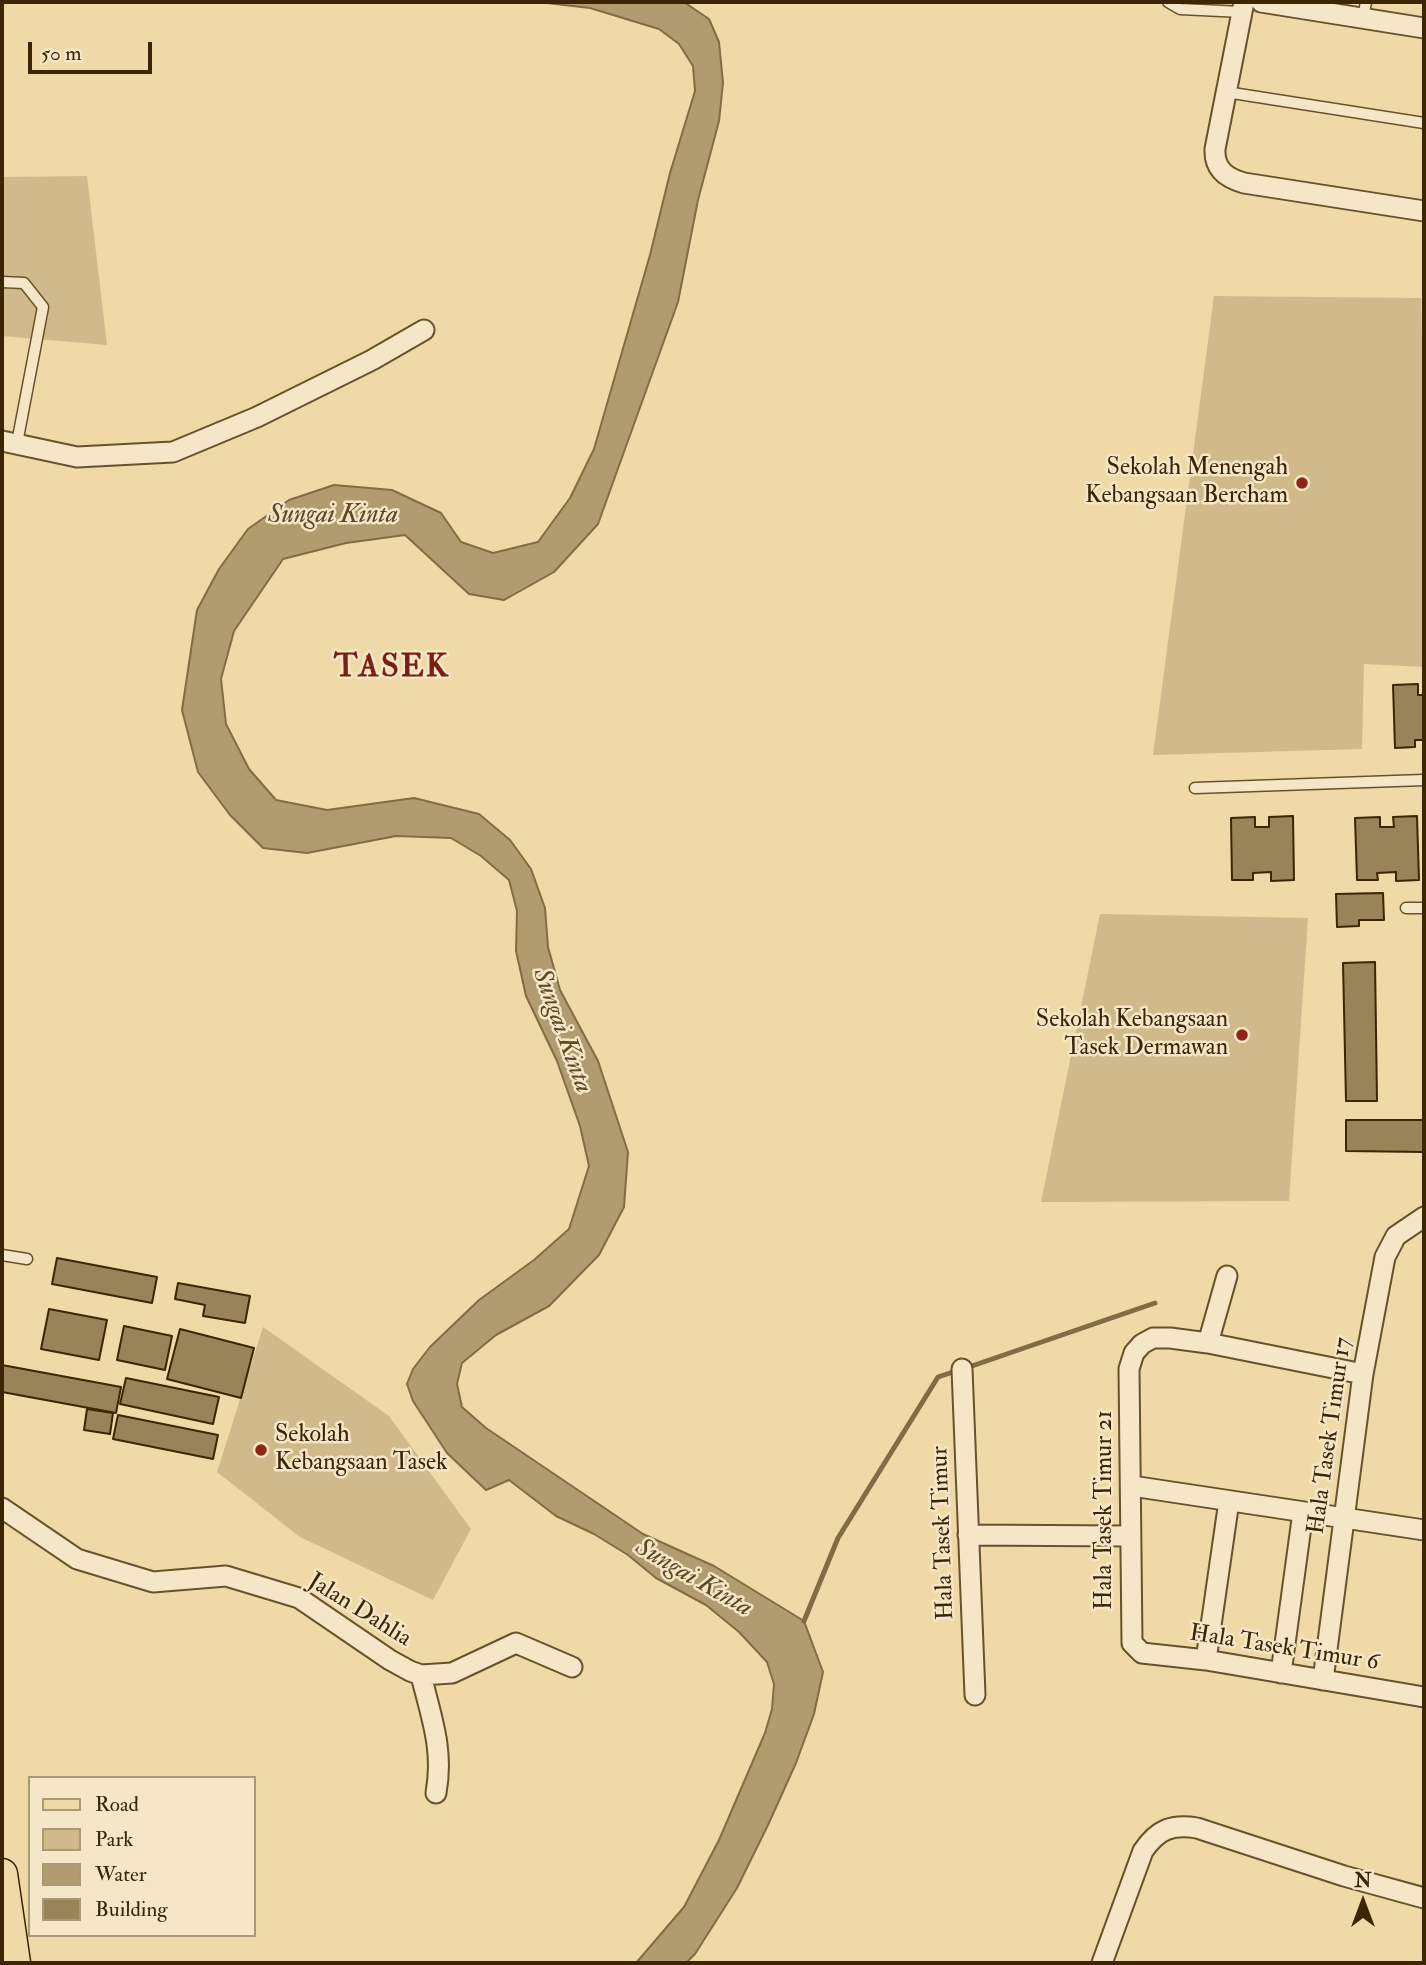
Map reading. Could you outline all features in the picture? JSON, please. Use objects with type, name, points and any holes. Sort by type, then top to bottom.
[{"type":"main road","points":[[2,1874],[15,1963]]},
{"type":"street","points":[[1261,2],[1365,10],[1424,28]]},
{"type":"street","points":[[1243,7],[1215,149],[1216,163],[1223,173],[1244,183],[1424,211]]},
{"type":"street","points":[[10,442],[78,457],[173,452],[268,411],[372,360],[424,330]]},
{"type":"street","name":"Hala Tasek Timur 17","points":[[1323,1679],[1363,1374],[1385,1256],[1396,1236],[1424,1217]]},
{"type":"street","points":[[1227,1276],[1208,1343],[1363,1374]]},
{"type":"street","name":"Hala Tasek Timur 21","points":[[1136,1649],[1132,1643],[1129,1536],[1132,1486],[1129,1369],[1134,1353],[1153,1338],[1208,1343]]},
{"type":"street","name":"Hala Tasek Timur","points":[[962,1369],[975,1695]]},
{"type":"street","points":[[1132,1486],[1424,1530]]},
{"type":"street","points":[[1206,1660],[1229,1501]]},
{"type":"street","name":"Jalan Dahlia","points":[[2,1508],[78,1559],[153,1582],[226,1576],[299,1598],[390,1660],[421,1675],[452,1673],[516,1643],[572,1667]]},
{"type":"street","points":[[1281,1673],[1303,1512]]},
{"type":"street","points":[[968,1535],[1129,1536]]},
{"type":"street","name":"Hala Tasek Timur 6","points":[[1136,1649],[1142,1653],[1206,1660],[1424,1697]]},
{"type":"street","points":[[421,1675],[438,1744],[440,1768],[436,1793]]},
{"type":"street","points":[[1102,1963],[1143,1851],[1151,1839],[1180,1825],[1424,1898]]},
{"type":"lane","points":[[1168,2],[1180,9],[1243,7]]},
{"type":"lane","points":[[1226,92],[1424,123]]},
{"type":"lane","points":[[2,282],[24,283],[43,307],[10,442]]},
{"type":"lane","points":[[1195,788],[1424,780]]},
{"type":"lane","points":[[1406,908],[1424,908]]},
{"type":"lane","points":[[2,1255],[27,1259]]},
{"type":"green space","points":[[87,176],[107,345],[2,336],[2,177]]},
{"type":"green space","name":"Sekolah Menengah Kebangsaan Bercham","points":[[1214,296],[1421,298],[1424,667],[1364,664],[1362,749],[1153,755]]},
{"type":"green space","points":[[1100,914],[1308,918],[1289,1201],[1041,1202]]},
{"type":"green space","points":[[263,1327],[389,1416],[471,1529],[433,1600],[300,1537],[217,1472]]},
{"type":"water","name":"Sungai Kinta","points":[[538,2],[684,2],[709,19],[719,42],[723,83],[719,121],[698,200],[678,302],[598,524],[554,572],[504,600],[469,594],[405,535],[346,543],[283,559],[234,631],[221,679],[226,724],[249,769],[276,800],[327,810],[414,798],[479,814],[510,840],[531,869],[545,908],[548,947],[560,990],[598,1061],[628,1152],[624,1207],[599,1255],[549,1306],[496,1335],[462,1363],[457,1384],[462,1407],[486,1428],[643,1534],[714,1566],[804,1621],[823,1672],[814,1714],[796,1763],[768,1825],[737,1888],[695,1954],[686,1963],[636,1963],[684,1907],[719,1840],[765,1733],[772,1709],[774,1684],[767,1662],[739,1632],[706,1605],[656,1578],[628,1555],[594,1534],[556,1516],[509,1480],[486,1490],[447,1453],[413,1401],[407,1384],[413,1369],[430,1347],[479,1300],[534,1260],[569,1229],[589,1166],[580,1126],[557,1061],[526,996],[516,951],[517,911],[509,880],[481,856],[451,838],[396,836],[307,853],[263,848],[230,815],[198,772],[182,710],[197,610],[219,569],[248,529],[289,500],[334,485],[392,490],[441,513],[461,542],[493,553],[538,542],[570,498],[594,449],[695,91],[693,66],[679,44],[659,29],[590,8]]},
{"type":"building","points":[[1418,684],[1418,695],[1424,695],[1424,740],[1415,740],[1415,747],[1395,748],[1393,685]]},
{"type":"building","points":[[1293,816],[1294,880],[1271,881],[1271,872],[1253,873],[1253,880],[1232,880],[1231,818],[1255,817],[1255,827],[1269,827],[1269,817]]},
{"type":"building","points":[[1417,816],[1419,880],[1396,881],[1396,872],[1377,873],[1378,880],[1357,880],[1355,818],[1380,817],[1380,827],[1394,827],[1393,817]]},
{"type":"building","points":[[1383,893],[1384,920],[1359,920],[1359,926],[1337,927],[1336,894]]},
{"type":"building","points":[[1375,962],[1377,1101],[1346,1101],[1343,963]]},
{"type":"building","points":[[1346,1120],[1424,1120],[1424,1152],[1346,1151]]},
{"type":"building","points":[[57,1258],[157,1277],[152,1303],[52,1284]]},
{"type":"building","points":[[178,1283],[250,1296],[245,1323],[203,1316],[205,1305],[175,1299]]},
{"type":"building","points":[[49,1309],[107,1320],[99,1360],[41,1349]]},
{"type":"building","points":[[124,1326],[172,1336],[165,1370],[117,1360]]},
{"type":"building","points":[[180,1329],[254,1348],[241,1398],[167,1379]]},
{"type":"building","points":[[2,1365],[121,1387],[116,1413],[2,1392]]},
{"type":"building","points":[[126,1378],[219,1397],[213,1424],[120,1404]]},
{"type":"building","points":[[87,1409],[113,1413],[110,1434],[84,1430]]},
{"type":"building","points":[[118,1415],[218,1435],[213,1459],[113,1439]]},
{"type":"waterway","points":[[966,1368],[1155,1303]]},
{"type":"waterway","points":[[804,1621],[838,1538],[938,1377],[956,1371]]},
{"type":"place","name":"Sekolah Menengah Kebangsaan Bercham","points":[[1302,483]]},
{"type":"place","name":"Sekolah Kebangsaan Tasek Dermawan","points":[[1242,1035]]},
{"type":"place","name":"Sekolah Kebangsaan Tasek","points":[[261,1450]]},
{"type":"district","name":"TASEK","points":[[392,669]]}]
